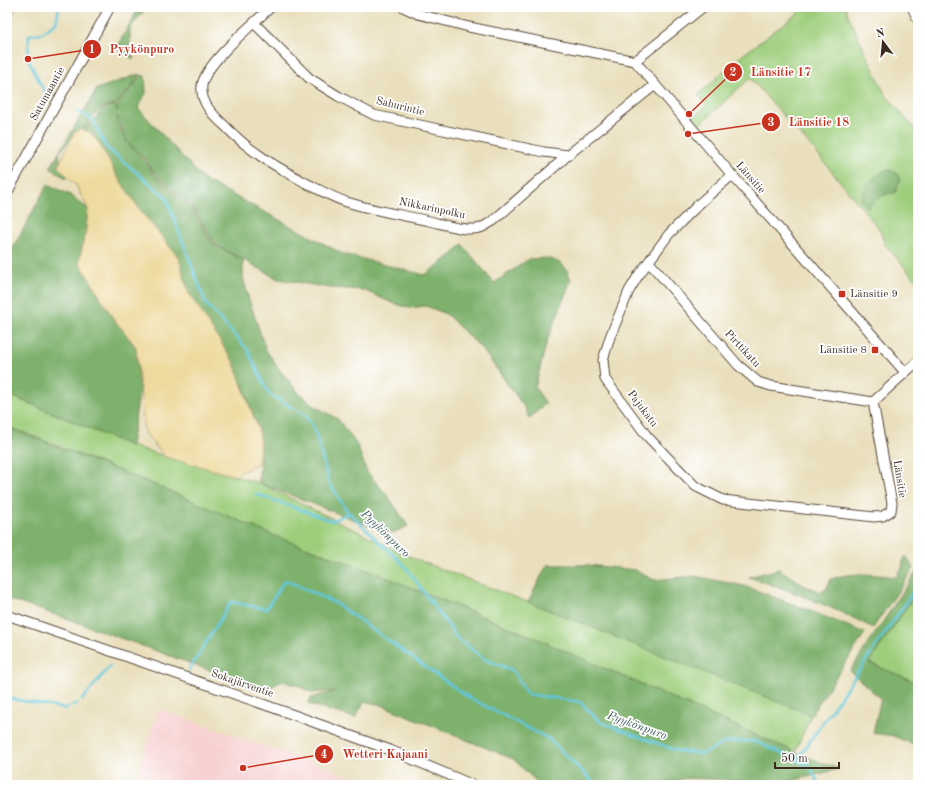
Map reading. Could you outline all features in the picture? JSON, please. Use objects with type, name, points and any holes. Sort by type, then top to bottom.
[{"type":"street","name":"Satumaantie","points":[[7,192],[110,7]]},
{"type":"street","points":[[254,23],[270,7]]},
{"type":"street","points":[[403,7],[418,14],[469,27],[635,61],[703,7]]},
{"type":"street","points":[[912,7],[918,20]]},
{"type":"street","name":"Nikkarinpolku","points":[[254,23],[212,65],[206,74],[202,86],[204,98],[208,108],[217,119],[240,141],[273,165],[329,195],[349,203],[466,228],[480,228],[493,221],[568,155],[655,85]]},
{"type":"street","name":"Sahurintie","points":[[254,23],[308,78],[374,115],[544,152],[568,155]]},
{"type":"street","name":"Länsitie","points":[[635,61],[732,175],[905,372]]},
{"type":"street","name":"Pajukatu","points":[[732,175],[700,202],[669,234],[629,291],[610,337],[603,360],[605,379],[647,436],[695,486],[723,500],[874,517],[883,516],[890,511]]},
{"type":"street","name":"Pirttikatu","points":[[649,262],[738,365],[758,382],[770,386],[873,402]]},
{"type":"street","points":[[873,402],[918,361]]},
{"type":"street","name":"Länsitie","points":[[873,402],[892,503],[890,511]]},
{"type":"street","name":"Sokajärventie","points":[[7,615],[294,715],[390,750],[477,785]]},
{"type":"shaded area","points":[[158,709],[375,785],[134,785]]},
{"type":"green space","points":[[7,7],[15,7],[7,32]]},
{"type":"green space","points":[[139,7],[147,7],[130,28],[130,49],[134,59],[119,49],[119,43]]},
{"type":"green space","points":[[800,7],[846,7],[848,15],[885,94],[918,133],[918,283],[884,243],[880,230],[814,150],[750,78],[698,126],[692,119],[707,105],[698,95],[735,61],[802,10]]},
{"type":"green space","points":[[139,74],[132,86],[116,104],[103,107],[83,130],[81,137],[70,140],[59,153],[60,162],[70,171],[66,178],[50,168],[97,89]]},
{"type":"green space","points":[[140,75],[145,76],[146,93],[138,108],[203,179],[343,254],[425,275],[454,253],[462,244],[494,283],[529,259],[549,258],[562,264],[567,270],[571,280],[547,341],[535,388],[546,403],[529,419],[525,408],[485,353],[446,314],[426,306],[409,308],[390,302],[363,290],[330,288],[278,279],[215,244],[192,207],[154,173],[147,161],[127,141],[117,116],[118,123],[126,141],[146,162],[153,174],[191,208],[214,245],[243,260],[243,277],[266,350],[279,369],[300,394],[316,407],[338,419],[357,445],[367,472],[388,496],[408,526],[393,533],[386,532],[259,483],[260,434],[243,386],[210,327],[188,292],[178,258],[140,210],[84,130],[104,108],[115,105],[117,111],[117,105]]},
{"type":"green space","points":[[887,169],[897,173],[900,181],[895,193],[880,197],[868,208],[861,200],[865,189],[877,175]]},
{"type":"green space","points":[[47,185],[69,194],[88,209],[86,230],[79,262],[113,318],[136,347],[140,387],[131,446],[7,394],[7,259]]},
{"type":"green space","points":[[7,394],[131,446],[259,483],[415,559],[556,613],[811,715],[795,752],[533,637],[378,574],[275,536],[123,472],[7,426]]},
{"type":"green space","points":[[7,427],[148,482],[275,536],[378,574],[533,637],[795,752],[839,769],[783,783],[687,778],[658,785],[538,785],[536,781],[513,759],[379,704],[364,702],[355,718],[308,704],[311,698],[335,691],[312,693],[299,686],[282,681],[264,690],[68,619],[7,599]]},
{"type":"green space","points":[[906,556],[914,568],[873,628],[812,600],[749,577],[779,569],[803,585],[821,592],[826,589],[831,579],[847,575],[864,574],[898,577],[898,572],[902,568],[903,561]]},
{"type":"green space","points":[[547,565],[588,565],[635,570],[654,580],[694,576],[744,586],[865,633],[811,715],[528,602]]},
{"type":"green space","points":[[918,569],[918,590],[869,663],[918,683],[918,746],[893,736],[873,733],[881,698],[850,671]]},
{"type":"green space","points":[[918,590],[918,683],[869,663]]},
{"type":"sand","points":[[80,129],[90,132],[99,143],[117,176],[140,210],[179,258],[188,292],[233,361],[260,434],[259,462],[235,476],[165,457],[144,432],[136,347],[113,318],[79,262],[86,230],[88,209],[76,185],[58,167],[74,133]]},
{"type":"waterway","name":"Pyykönpuro","points":[[53,96],[44,91],[28,59],[29,35],[42,33],[56,23],[59,7]]},
{"type":"waterway","name":"Pyykönpuro","points":[[76,110],[93,120],[106,147],[166,197],[206,304],[247,349],[269,394],[305,415],[314,428],[329,483],[347,511],[405,566],[457,638],[484,659],[512,670],[527,694],[580,702],[600,722],[678,751],[703,754],[726,742],[754,741],[810,766],[819,785]]},
{"type":"waterway","points":[[256,494],[332,521],[349,513]]},
{"type":"waterway","points":[[189,670],[231,602],[266,609],[285,580],[335,603],[468,697],[549,739],[596,785]]},
{"type":"waterway","points":[[797,760],[918,585]]},
{"type":"waterway","points":[[82,700],[110,666]]},
{"type":"waterway","points":[[7,698],[65,709],[77,703]]},
{"type":"place","name":"Pyykönpuro","points":[[28,59]]},
{"type":"place","name":"Länsitie 17","points":[[689,114]]},
{"type":"place","name":"Länsitie 18","points":[[688,134]]},
{"type":"place","name":"Länsitie 9","points":[[842,294]]},
{"type":"place","name":"Länsitie 8","points":[[875,350]]},
{"type":"place","name":"Wetteri Kajaani","points":[[243,768]]}]
